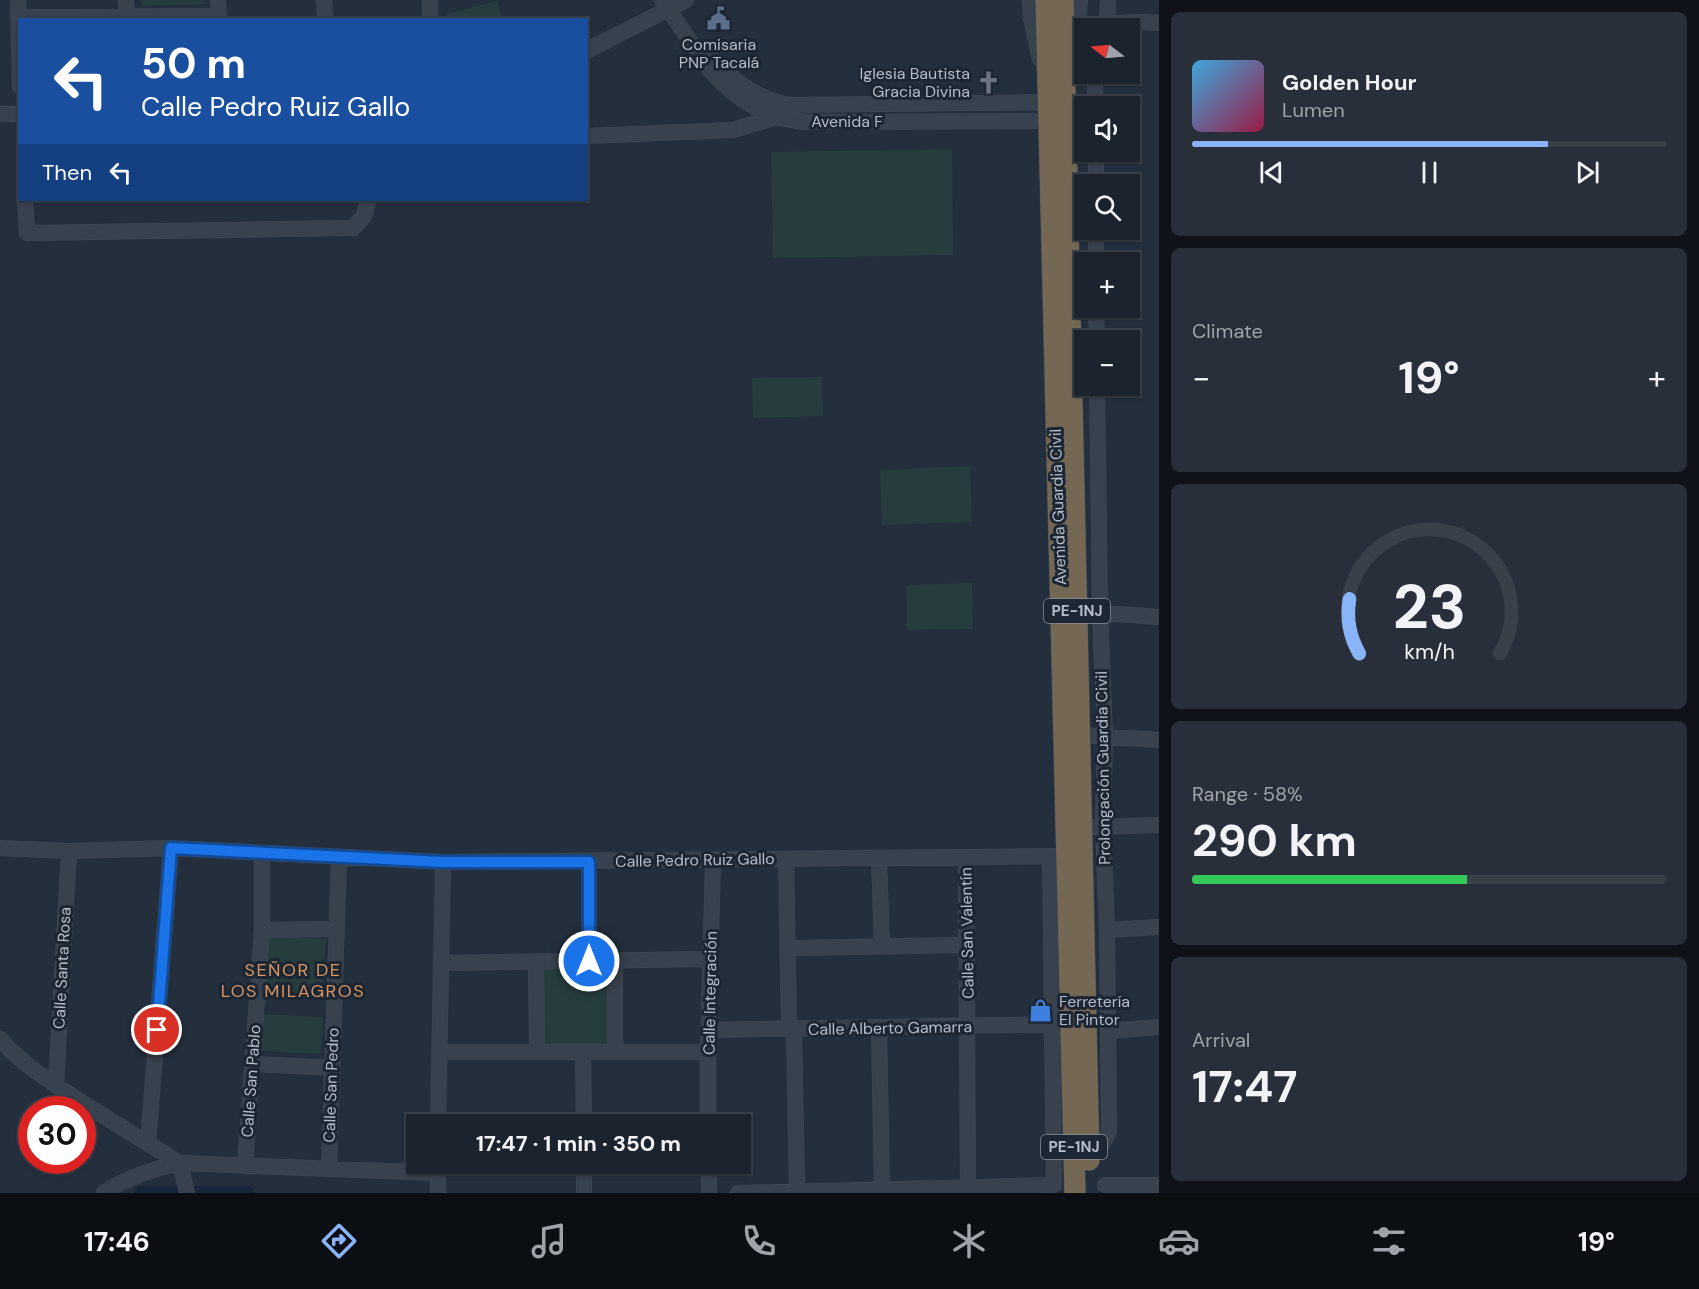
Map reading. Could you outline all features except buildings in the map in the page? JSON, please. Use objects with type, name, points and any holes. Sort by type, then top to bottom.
[{"type":"highway","name":"Avenida Guardia Civil","points":[[1046,0],[1057,106],[1097,1189]]},
{"type":"highway","name":"Avenida Guardia Civil","points":[[1063,0],[1057,106],[1059,857],[1061,1024],[1075,1193]]},
{"type":"street","points":[[18,0],[19,17],[219,18],[218,0]]},
{"type":"street","points":[[126,0],[127,16]]},
{"type":"street","points":[[324,0],[324,18]]},
{"type":"street","points":[[430,0],[430,18]]},
{"type":"street","points":[[588,50],[686,0]]},
{"type":"street","points":[[1030,0],[1032,18],[1057,106]]},
{"type":"street","points":[[1080,0],[1081,18]]},
{"type":"street","points":[[1102,18],[1108,0]]},
{"type":"street","name":"Avenida F","points":[[668,8],[712,59],[742,86],[780,110],[1057,106]]},
{"type":"street","points":[[1140,21],[1159,23]]},
{"type":"street","points":[[1057,106],[1074,65]]},
{"type":"street","points":[[588,136],[733,130],[780,110]]},
{"type":"street","points":[[0,114],[18,114]]},
{"type":"street","points":[[25,201],[27,233],[353,228],[363,216],[368,201]]},
{"type":"street","name":"Prolongación Guardia Civil","points":[[1097,396],[1100,612],[1105,737],[1103,826],[1107,930],[1109,1132],[1100,1148]]},
{"type":"street","points":[[1077,610],[1159,616]]},
{"type":"street","points":[[1080,735],[1159,740]]},
{"type":"street","points":[[1082,827],[1159,825]]},
{"type":"street","name":"Calle Pedro Ruiz Gallo","points":[[0,848],[69,851],[171,848],[443,862],[1059,857]]},
{"type":"street","points":[[148,1144],[171,848]]},
{"type":"street","name":"Calle Santa Rosa","points":[[56,1085],[69,851]]},
{"type":"street","name":"Calle San Pablo","points":[[245,1166],[262,930],[262,853]]},
{"type":"street","name":"Calle San Valentín","points":[[966,857],[968,1189]]},
{"type":"street","name":"Calle San Pedro","points":[[329,1169],[339,858]]},
{"type":"street","points":[[879,858],[882,946]]},
{"type":"street","points":[[786,859],[796,1192]]},
{"type":"street","name":"Calle Integración","points":[[708,1114],[713,860]]},
{"type":"street","points":[[438,1114],[443,862]]},
{"type":"street","points":[[589,862],[589,961]]},
{"type":"street","points":[[1107,930],[1159,927]]},
{"type":"street","points":[[262,930],[336,929]]},
{"type":"street","points":[[788,948],[967,945]]},
{"type":"street","points":[[441,963],[711,959]]},
{"type":"street","points":[[615,960],[615,1052]]},
{"type":"street","points":[[536,962],[537,1052]]},
{"type":"street","points":[[738,1193],[968,1189],[1054,1185],[1061,1024]]},
{"type":"street","name":"Calle Alberto Gamarra","points":[[709,1030],[1061,1024]]},
{"type":"street","points":[[1108,1031],[1159,1027]]},
{"type":"street","points":[[879,1028],[882,1189]]},
{"type":"street","points":[[0,1040],[10,1051],[56,1085],[180,1163],[187,1193]]},
{"type":"street","points":[[439,1052],[708,1052]]},
{"type":"street","points":[[583,1052],[584,1114]]},
{"type":"street","points":[[252,1065],[332,1068]]},
{"type":"street","points":[[104,1193],[117,1184],[152,1170],[180,1163],[329,1169],[406,1169]]},
{"type":"street","points":[[437,1174],[438,1193]]},
{"type":"street","points":[[584,1174],[584,1193]]},
{"type":"street","points":[[709,1174],[709,1193]]},
{"type":"street","points":[[1097,1189],[1159,1185]]},
{"type":"green space","points":[[141,0],[205,0],[206,4],[141,6]]},
{"type":"green space","points":[[497,1],[502,18],[448,18],[447,14]]},
{"type":"green space","points":[[952,149],[953,255],[773,258],[771,152]]},
{"type":"green space","points":[[822,377],[823,416],[753,418],[752,378]]},
{"type":"green space","points":[[970,466],[972,522],[882,525],[880,470]]},
{"type":"green space","points":[[972,583],[973,629],[907,630],[906,585]]},
{"type":"green space","points":[[265,935],[326,939],[322,996],[261,992]]},
{"type":"green space","points":[[540,966],[609,968],[610,1046],[541,1047]]},
{"type":"green space","points":[[261,1014],[323,1017],[321,1054],[259,1051]]},
{"type":"waterway","points":[[141,1193],[247,1193]]},
{"type":"place","name":"Comisaria PNP Tacalá","points":[[719,19]]},
{"type":"place","name":"Iglesia Bautista Gracia Divina","points":[[988,82]]},
{"type":"place","name":"Ferretería El Pintor","points":[[1041,1010]]},
{"type":"district","name":"SEÑOR DE LOS MILAGROS","points":[[293,980]]},
{"type":"route","points":[[157,1030],[171,848],[443,862],[589,862],[589,961]]}]
